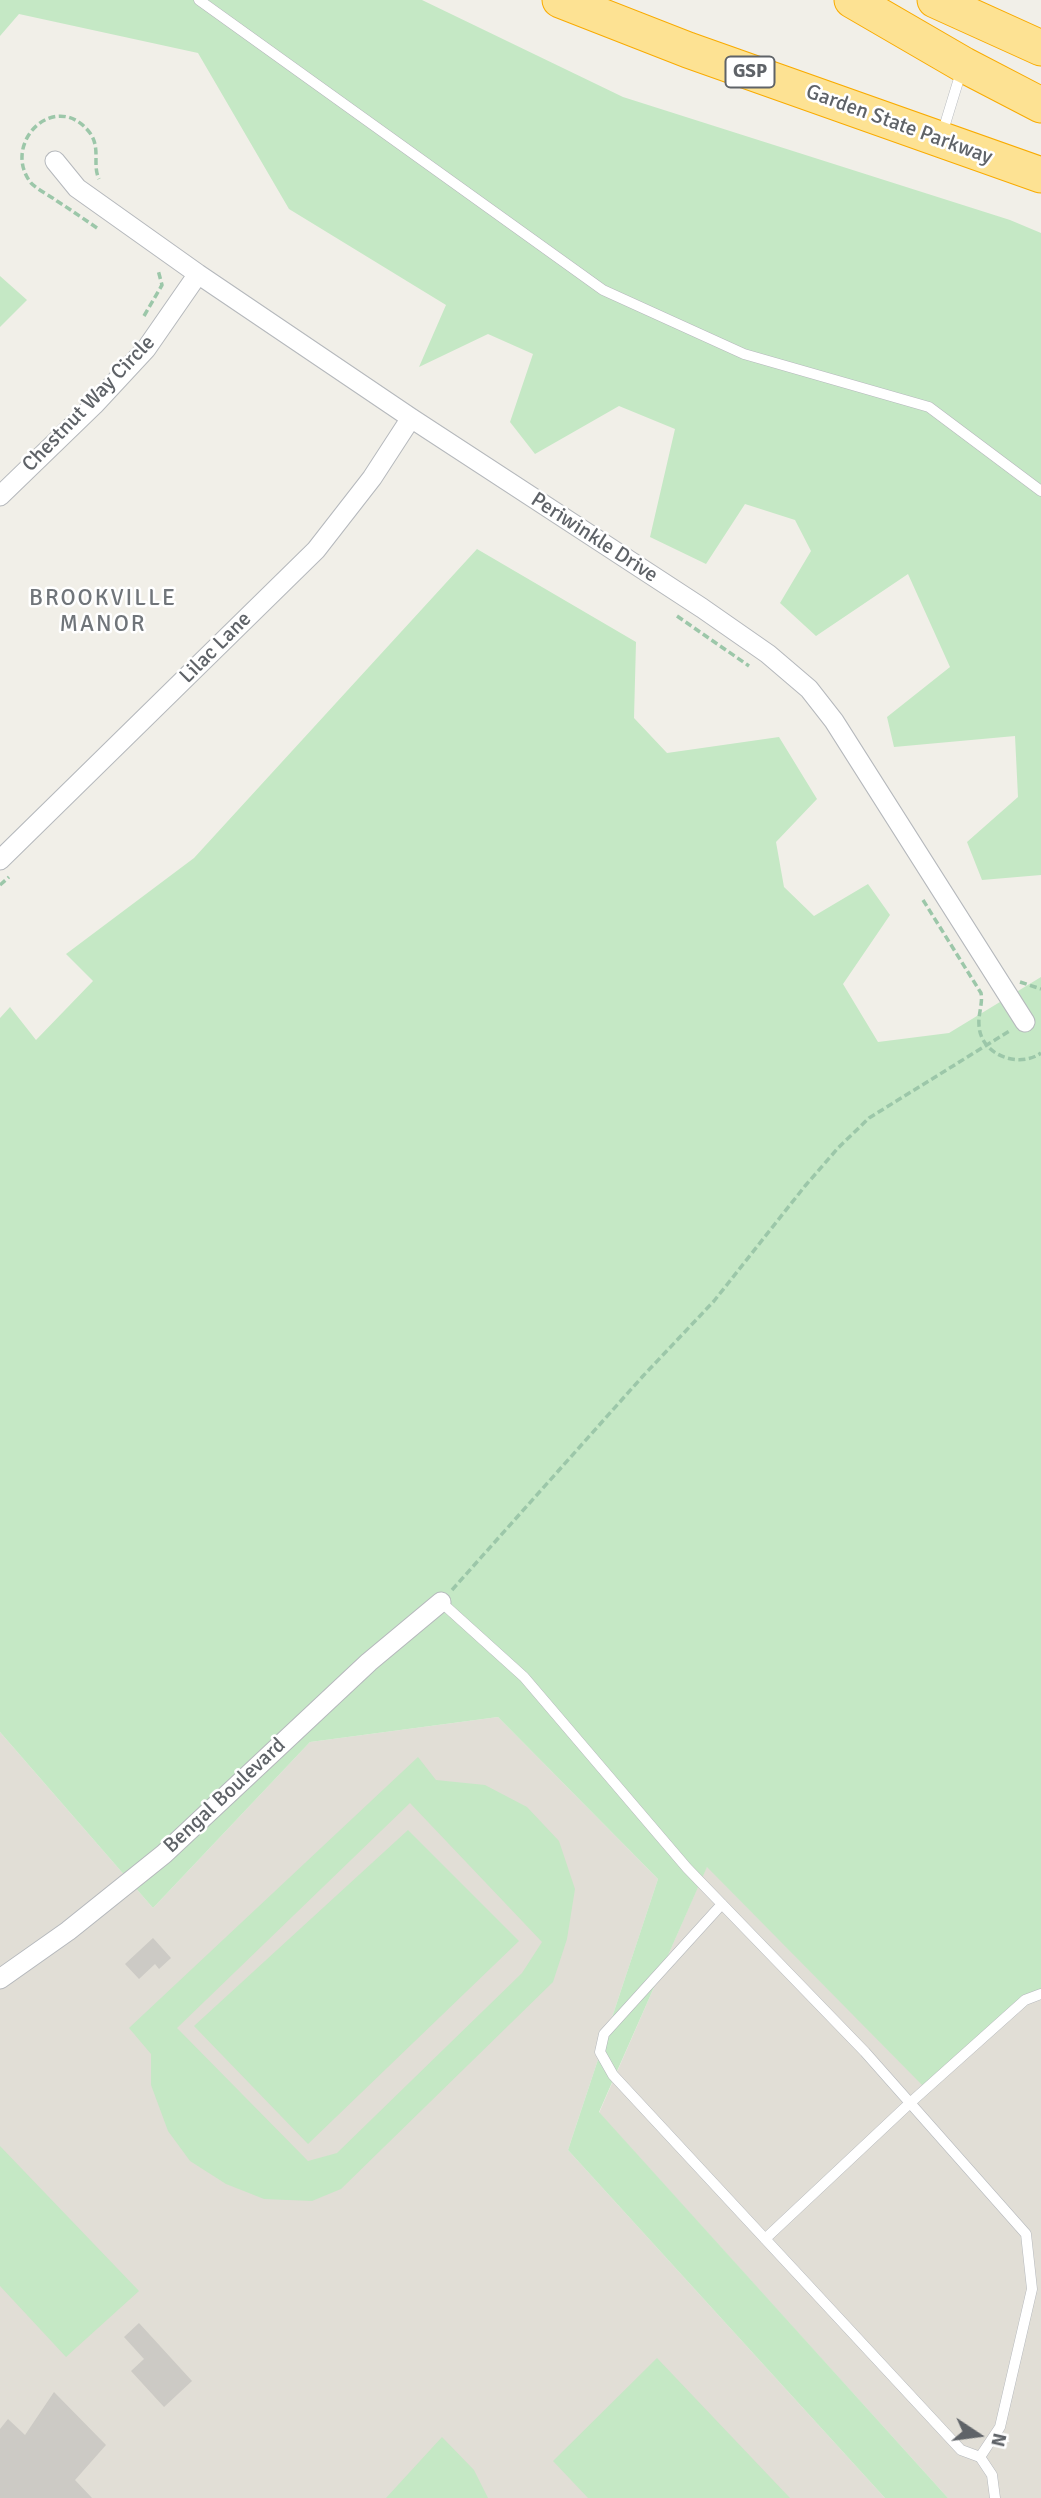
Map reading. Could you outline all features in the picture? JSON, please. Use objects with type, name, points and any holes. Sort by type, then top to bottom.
[{"type":"highway","name":"Garden State Parkway","points":[[560,0],[688,50],[1041,175]]},
{"type":"highway","points":[[852,0],[964,65],[1041,105]]},
{"type":"highway","points":[[935,0],[1041,48]]},
{"type":"street","name":"Periwinkle Drive","points":[[55,161],[77,188],[198,274],[411,418],[702,608],[768,654],[808,689],[834,721],[1025,1021]]},
{"type":"street","name":"Chestnut Way Circle","points":[[0,496],[94,405],[146,349],[198,274]]},
{"type":"street","name":"Lilac Lane","points":[[5,867],[316,550],[372,478],[411,418]]},
{"type":"street","name":"Bengal Boulevard","points":[[0,1979],[68,1931],[163,1854],[369,1662],[441,1602]]},
{"type":"lane","points":[[199,0],[603,290],[744,354],[929,407],[1041,491]]},
{"type":"lane","points":[[940,139],[964,65]]},
{"type":"lane","points":[[441,1602],[524,1677],[687,1868],[866,2052],[1026,2234],[1032,2289],[1000,2427],[980,2457]]},
{"type":"lane","points":[[722,1904],[604,2034],[600,2052],[613,2075],[961,2450],[980,2457],[992,2475],[995,2498]]},
{"type":"lane","points":[[765,2239],[1025,2000],[1041,1994]]},
{"type":"path","points":[[104,187],[97,175],[96,146],[90,133],[76,121],[54,116],[31,126],[21,143],[19,153],[27,179],[106,233]]},
{"type":"path","points":[[141,321],[162,285],[160,271],[155,267]]},
{"type":"path","points":[[673,614],[756,671]]},
{"type":"path","points":[[0,885],[5,867]]},
{"type":"path","points":[[918,891],[981,993],[981,1037],[992,1051],[1007,1059],[1033,1059],[1041,1052]]},
{"type":"path","points":[[1017,981],[1041,989]]},
{"type":"path","points":[[441,1602],[643,1376],[714,1301],[805,1186],[869,1118],[1025,1021]]},
{"type":"shaded area","points":[[498,1717],[658,1879],[568,2150],[885,2498],[0,2498],[0,1732],[153,1908],[310,1742]]},
{"type":"shaded area","points":[[707,1866],[925,2087],[1041,1992],[1041,2498],[948,2498],[599,2113]]},
{"type":"green space","points":[[0,0],[422,0],[623,97],[1010,220],[1041,233],[1041,875],[982,880],[967,842],[1018,797],[1015,736],[894,747],[887,717],[950,667],[908,574],[816,636],[780,603],[811,551],[795,520],[745,504],[706,564],[650,537],[675,429],[619,406],[535,454],[510,422],[533,354],[488,334],[419,367],[446,305],[289,209],[198,53],[19,14],[0,36]]},
{"type":"green space","points":[[0,276],[27,300],[0,327]]},
{"type":"green space","points":[[477,549],[636,642],[634,718],[667,753],[779,737],[817,799],[776,842],[784,887],[814,916],[868,884],[890,915],[843,984],[878,1042],[949,1033],[1041,977],[1041,1992],[925,2088],[707,1867],[599,2112],[948,2498],[885,2498],[568,2150],[658,1879],[498,1717],[310,1742],[153,1908],[0,1732],[0,1018],[10,1007],[36,1040],[93,981],[66,954],[194,858]]},
{"type":"green space","points":[[418,1757],[436,1780],[485,1785],[527,1807],[559,1841],[575,1889],[567,1939],[553,1982],[341,2189],[312,2201],[264,2199],[226,2184],[190,2161],[168,2131],[151,2085],[151,2054],[129,2028]],"holes":[[[410,1803],[542,1942],[522,1973],[337,2153],[308,2161],[177,2028]]]},
{"type":"green space","points":[[408,1830],[519,1941],[308,2144],[194,2026]]},
{"type":"green space","points":[[0,2146],[139,2291],[66,2357],[0,2286]]},
{"type":"green space","points":[[657,2358],[790,2498],[588,2498],[553,2461]]},
{"type":"green space","points":[[442,2437],[474,2470],[488,2498],[386,2498]]},
{"type":"building","points":[[153,1938],[171,1958],[159,1969],[155,1964],[139,1979],[125,1964]]},
{"type":"building","points":[[139,2323],[192,2381],[164,2407],[131,2371],[144,2359],[124,2337]]},
{"type":"building","points":[[54,2392],[106,2445],[75,2480],[92,2498],[0,2498],[0,2429],[8,2419],[25,2435]]},
{"type":"district","name":"BROOKVILLE MANOR","points":[[103,612]]}]
